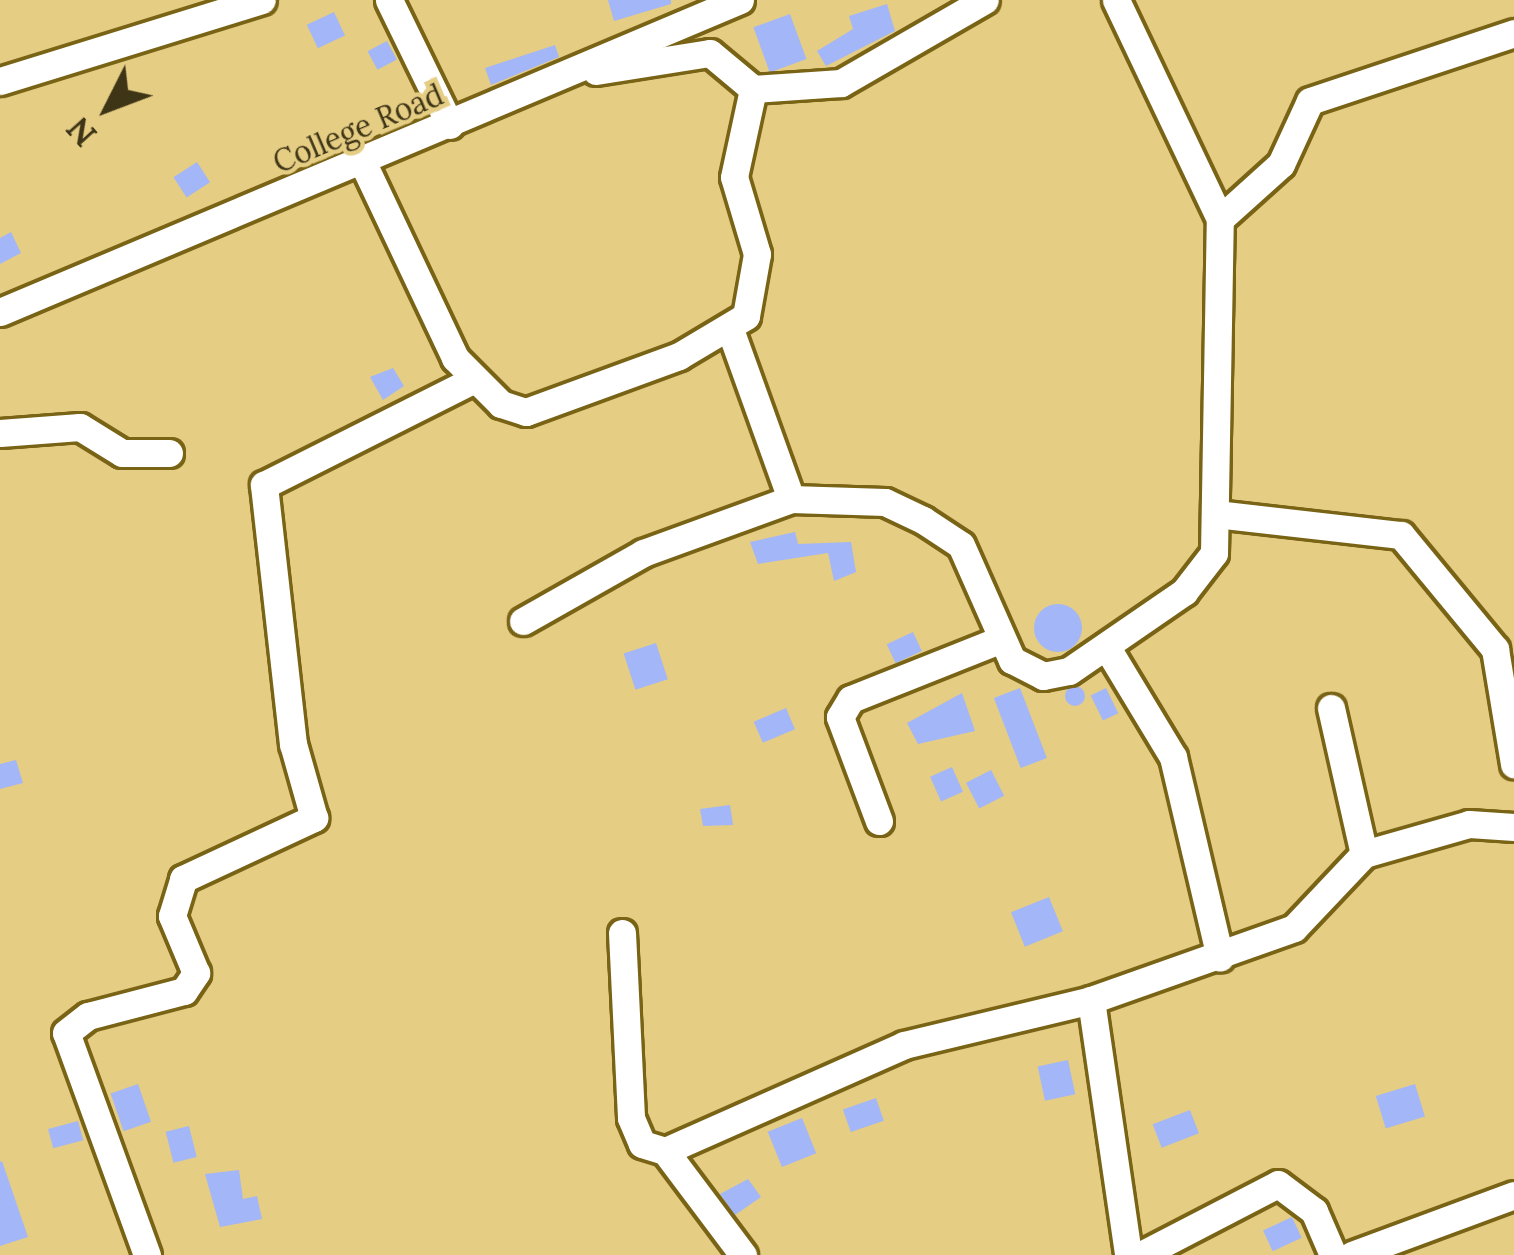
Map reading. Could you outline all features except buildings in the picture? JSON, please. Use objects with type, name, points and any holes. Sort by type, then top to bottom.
[{"type":"street","points":[[0,81],[262,0]]},
{"type":"street","points":[[389,0],[450,125]]},
{"type":"street","name":"College Road","points":[[0,312],[363,163],[740,0]]},
{"type":"street","points":[[580,69],[710,53],[753,89],[842,82],[985,0]]},
{"type":"street","points":[[523,621],[643,553],[791,499],[884,502],[961,545],[998,640],[1043,676],[1106,646],[1206,567],[1216,514],[1220,219],[1116,0]]},
{"type":"street","points":[[1220,219],[1281,164],[1310,101],[1514,33]]},
{"type":"street","points":[[363,163],[472,380],[526,412],[731,332],[746,316],[757,254],[734,177],[753,89]]},
{"type":"street","points":[[731,332],[791,499]]},
{"type":"street","points":[[147,1255],[66,1033],[88,1016],[184,991],[196,973],[172,916],[183,879],[314,818],[258,500],[264,485],[472,380]]},
{"type":"street","points":[[0,433],[80,427],[122,453],[170,453]]},
{"type":"street","points":[[1216,514],[1400,536],[1495,649],[1514,764]]},
{"type":"street","points":[[879,821],[840,717],[851,699],[998,640]]},
{"type":"street","points":[[1106,646],[1174,758],[1220,958]]},
{"type":"street","points":[[1331,708],[1364,854]]},
{"type":"street","points":[[665,1151],[904,1045],[1091,1000],[1294,928],[1364,854],[1469,824],[1514,827]]},
{"type":"street","points":[[622,933],[632,1118],[642,1144],[665,1151],[743,1255]]},
{"type":"street","points":[[1091,1000],[1128,1255]]},
{"type":"street","points":[[1141,1255],[1195,1245],[1278,1184],[1314,1211],[1333,1255]]},
{"type":"street","points":[[1352,1255],[1514,1195]]}]
